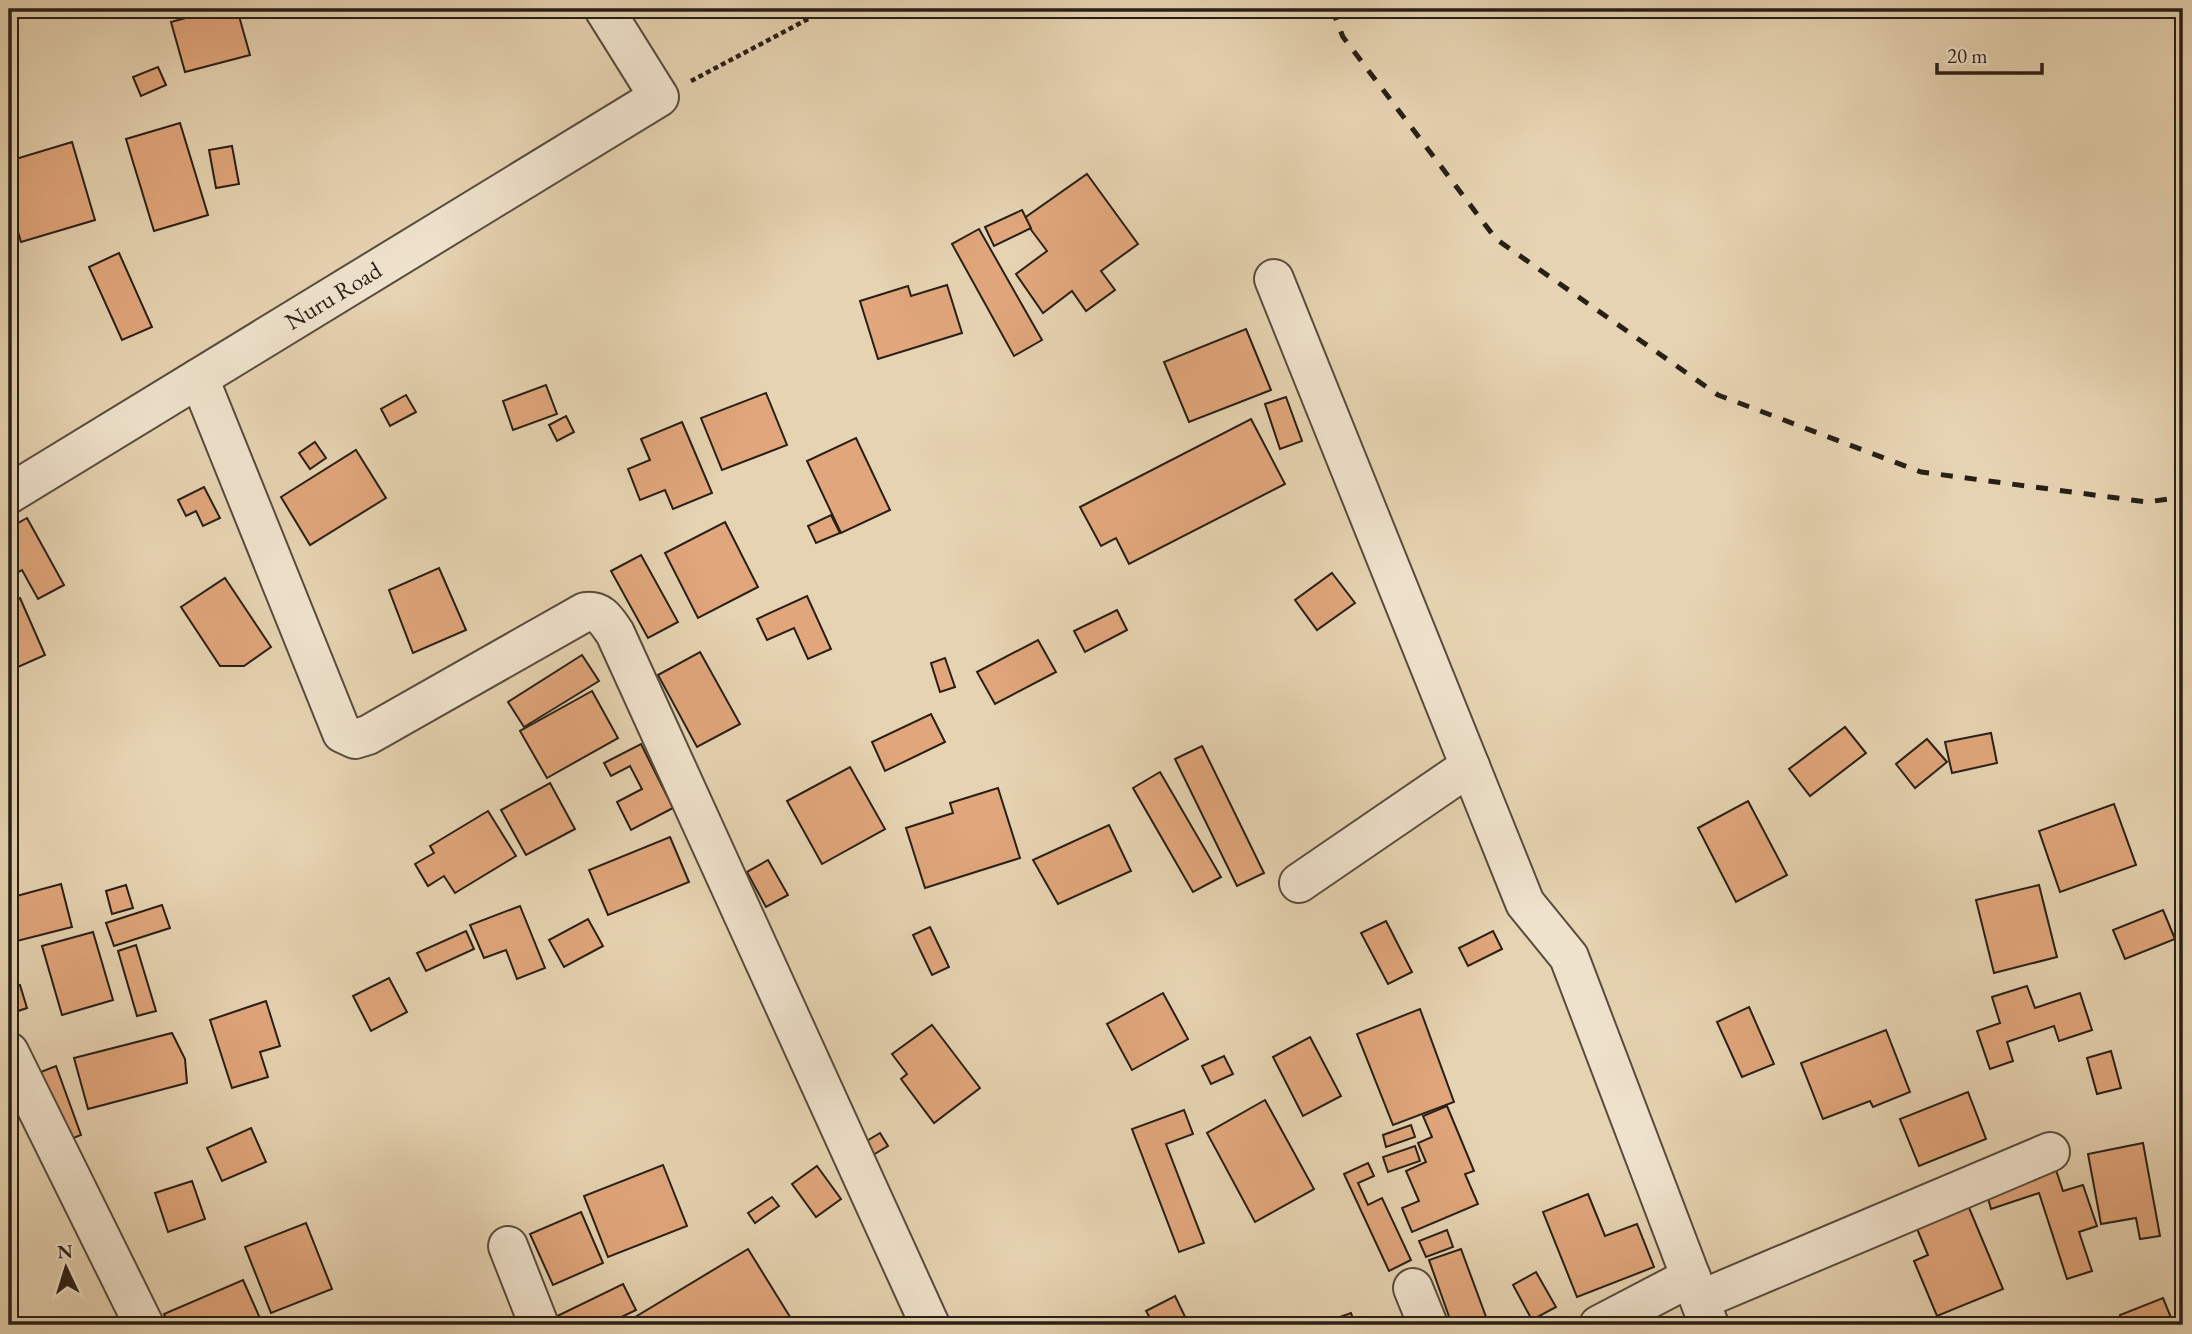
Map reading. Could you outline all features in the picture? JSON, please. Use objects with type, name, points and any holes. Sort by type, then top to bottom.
[{"type":"street","points":[[604,9],[659,97]]},
{"type":"street","name":"Nuru Road","points":[[9,494],[659,97]]},
{"type":"street","points":[[1274,279],[1525,903],[1569,957],[1700,1301]]},
{"type":"street","points":[[200,378],[342,733],[355,738],[368,735],[584,612],[594,611],[604,616],[615,633],[930,1325]]},
{"type":"street","points":[[1299,883],[1470,766]]},
{"type":"street","points":[[9,1052],[144,1325]]},
{"type":"street","points":[[1599,1325],[1700,1301],[2050,1152]]},
{"type":"street","points":[[509,1246],[539,1325]]},
{"type":"street","points":[[1413,1288],[1428,1325]]},
{"type":"path","points":[[659,97],[827,9]]},
{"type":"building","points":[[218,9],[237,9],[250,55],[185,72],[171,22]]},
{"type":"building","points":[[158,67],[166,85],[141,96],[133,77]]},
{"type":"building","points":[[180,123],[208,215],[154,231],[126,139]]},
{"type":"building","points":[[72,142],[95,220],[21,242],[9,201],[9,161]]},
{"type":"building","points":[[232,146],[239,184],[216,188],[209,150]]},
{"type":"building","points":[[1087,174],[1138,244],[1101,271],[1115,290],[1086,311],[1072,291],[1043,313],[1016,274],[1047,251],[1023,219]]},
{"type":"building","points":[[1022,210],[1031,228],[994,246],[985,227]]},
{"type":"building","points":[[979,229],[1042,340],[1014,356],[952,244]]},
{"type":"building","points":[[119,253],[152,327],[122,340],[89,267]]},
{"type":"building","points":[[947,285],[962,333],[878,359],[860,301],[908,286],[911,296]]},
{"type":"building","points":[[1246,329],[1271,390],[1189,422],[1164,362]]},
{"type":"building","points":[[546,385],[557,414],[513,430],[503,401]]},
{"type":"building","points":[[766,393],[787,445],[722,470],[701,418]]},
{"type":"building","points":[[406,395],[416,412],[390,426],[381,409]]},
{"type":"building","points":[[1286,397],[1302,441],[1280,449],[1265,404]]},
{"type":"building","points":[[566,416],[574,432],[557,441],[549,425]]},
{"type":"building","points":[[1251,419],[1285,484],[1129,564],[1116,538],[1101,546],[1080,507]]},
{"type":"building","points":[[682,422],[712,493],[673,509],[665,490],[640,500],[628,469],[650,460],[641,439]]},
{"type":"building","points":[[856,438],[890,510],[841,533],[807,461]]},
{"type":"building","points":[[315,442],[326,458],[310,469],[299,453]]},
{"type":"building","points":[[356,450],[386,498],[310,545],[281,497]]},
{"type":"building","points":[[204,487],[220,518],[203,526],[196,511],[186,516],[178,500]]},
{"type":"building","points":[[831,515],[840,533],[816,543],[808,526]]},
{"type":"building","points":[[27,518],[64,585],[38,599],[22,570],[9,577],[9,528]]},
{"type":"building","points":[[725,522],[758,587],[698,618],[665,553]]},
{"type":"building","points":[[641,555],[678,622],[648,638],[611,571]]},
{"type":"building","points":[[439,568],[466,630],[413,653],[389,590]]},
{"type":"building","points":[[1332,573],[1355,603],[1317,630],[1295,600]]},
{"type":"building","points":[[225,578],[271,647],[244,666],[220,666],[181,607]]},
{"type":"building","points":[[807,596],[831,649],[808,659],[794,628],[767,640],[757,619]]},
{"type":"building","points":[[20,598],[45,655],[9,671],[9,603]]},
{"type":"building","points":[[1117,610],[1127,630],[1085,652],[1074,631]]},
{"type":"building","points":[[1038,640],[1056,672],[995,704],[977,672]]},
{"type":"building","points":[[700,652],[740,724],[697,747],[658,675]]},
{"type":"building","points":[[582,655],[599,681],[524,727],[508,702]]},
{"type":"building","points":[[945,658],[955,687],[940,692],[931,663]]},
{"type":"building","points":[[592,691],[618,738],[547,778],[520,731]]},
{"type":"building","points":[[931,714],[945,742],[885,771],[872,742]]},
{"type":"building","points":[[1845,727],[1866,753],[1810,796],[1789,769]]},
{"type":"building","points":[[1991,733],[1997,763],[1952,773],[1945,742]]},
{"type":"building","points":[[1927,739],[1947,762],[1915,788],[1896,764]]},
{"type":"building","points":[[641,744],[673,808],[631,830],[617,802],[642,789],[630,766],[611,776],[604,763]]},
{"type":"building","points":[[1202,746],[1264,873],[1237,886],[1175,759]]},
{"type":"building","points":[[850,767],[885,829],[822,864],[787,801]]},
{"type":"building","points":[[1160,772],[1221,877],[1193,892],[1133,788]]},
{"type":"building","points":[[550,783],[575,829],[526,855],[501,810]]},
{"type":"building","points":[[998,788],[1020,858],[925,888],[906,828],[953,813],[950,803]]},
{"type":"building","points":[[1748,801],[1787,875],[1736,902],[1698,828]]},
{"type":"building","points":[[2114,804],[2136,865],[2060,892],[2039,831]]},
{"type":"building","points":[[488,811],[516,856],[455,893],[444,876],[428,886],[415,864],[434,853],[430,846]]},
{"type":"building","points":[[1109,825],[1131,871],[1058,904],[1033,860]]},
{"type":"building","points":[[670,837],[689,882],[608,915],[589,870]]},
{"type":"building","points":[[768,860],[788,895],[766,907],[747,872]]},
{"type":"building","points":[[61,884],[72,927],[9,943],[9,898]]},
{"type":"building","points":[[126,885],[133,908],[112,914],[106,891]]},
{"type":"building","points":[[2039,885],[2057,957],[1994,973],[1976,900]]},
{"type":"building","points":[[162,905],[170,928],[114,946],[106,923]]},
{"type":"building","points":[[520,906],[545,968],[517,979],[506,950],[484,958],[470,925]]},
{"type":"building","points":[[2163,910],[2175,939],[2125,959],[2113,930]]},
{"type":"building","points":[[588,919],[603,946],[564,967],[549,940]]},
{"type":"building","points":[[1386,921],[1412,972],[1388,984],[1361,933]]},
{"type":"building","points":[[930,927],[949,967],[932,975],[913,935]]},
{"type":"building","points":[[466,931],[474,949],[426,971],[417,953]]},
{"type":"building","points":[[1493,931],[1502,949],[1468,966],[1459,948]]},
{"type":"building","points":[[93,932],[113,1000],[62,1015],[42,946]]},
{"type":"building","points":[[136,945],[156,1011],[137,1016],[118,951]]},
{"type":"building","points":[[389,978],[407,1012],[371,1031],[353,996]]},
{"type":"building","points":[[20,985],[27,1008],[9,1014],[9,989]]},
{"type":"building","points":[[2027,986],[2035,1008],[2080,993],[2092,1030],[2059,1041],[2054,1026],[2007,1042],[2013,1061],[1990,1069],[1977,1031],[2000,1023],[1992,997]]},
{"type":"building","points":[[1163,993],[1188,1039],[1132,1070],[1107,1024]]},
{"type":"building","points":[[266,1001],[280,1046],[260,1052],[268,1077],[232,1088],[210,1020]]},
{"type":"building","points":[[1749,1007],[1774,1064],[1742,1077],[1717,1022]]},
{"type":"building","points":[[1420,1009],[1454,1102],[1393,1125],[1357,1034]]},
{"type":"building","points":[[932,1025],[980,1088],[934,1123],[901,1079],[907,1074],[892,1054]]},
{"type":"building","points":[[1886,1030],[1910,1092],[1873,1107],[1870,1101],[1823,1119],[1801,1063]]},
{"type":"building","points":[[172,1033],[185,1059],[187,1083],[88,1109],[74,1058]]},
{"type":"building","points":[[1310,1037],[1341,1096],[1303,1116],[1273,1057]]},
{"type":"building","points":[[2111,1051],[2121,1088],[2097,1094],[2087,1058]]},
{"type":"building","points":[[1224,1056],[1233,1074],[1211,1084],[1202,1066]]},
{"type":"building","points":[[56,1066],[81,1135],[58,1144],[33,1075]]},
{"type":"building","points":[[1968,1092],[1986,1139],[1919,1166],[1900,1119]]},
{"type":"building","points":[[1265,1100],[1314,1189],[1255,1222],[1207,1133]]},
{"type":"building","points":[[1447,1106],[1474,1171],[1465,1174],[1478,1204],[1412,1232],[1402,1208],[1419,1201],[1406,1171],[1426,1162],[1418,1143],[1432,1137],[1423,1116]]},
{"type":"building","points":[[1184,1110],[1193,1134],[1166,1144],[1204,1243],[1179,1252],[1132,1129]]},
{"type":"building","points":[[1411,1125],[1415,1137],[1386,1147],[1383,1135]]},
{"type":"building","points":[[251,1128],[266,1162],[222,1181],[207,1148]]},
{"type":"building","points":[[880,1133],[888,1146],[873,1155],[865,1142]]},
{"type":"building","points":[[2143,1143],[2160,1236],[2140,1239],[2136,1218],[2101,1224],[2088,1154]]},
{"type":"building","points":[[1415,1146],[1420,1161],[1388,1172],[1383,1157]]},
{"type":"building","points":[[1368,1163],[1374,1176],[1358,1183],[1368,1205],[1382,1198],[1411,1260],[1389,1271],[1344,1174]]},
{"type":"building","points":[[2054,1164],[2063,1191],[2083,1185],[2097,1226],[2079,1232],[2092,1271],[2067,1279],[2039,1193],[1991,1209],[1985,1187]]},
{"type":"building","points":[[663,1165],[687,1226],[608,1257],[584,1196]]},
{"type":"building","points":[[817,1166],[841,1199],[816,1217],[792,1184]]},
{"type":"building","points":[[192,1181],[205,1219],[168,1232],[155,1193]]},
{"type":"building","points":[[1588,1194],[1605,1236],[1637,1224],[1654,1267],[1577,1297],[1543,1212]]},
{"type":"building","points":[[772,1197],[779,1206],[755,1223],[748,1213]]},
{"type":"building","points":[[1967,1203],[2003,1289],[1937,1316],[1914,1261],[1928,1255],[1915,1224]]},
{"type":"building","points":[[581,1212],[603,1263],[553,1285],[530,1234]]},
{"type":"building","points":[[306,1223],[332,1289],[271,1313],[245,1247]]},
{"type":"building","points":[[1447,1230],[1453,1247],[1426,1257],[1419,1241]]},
{"type":"building","points":[[748,1249],[795,1325],[622,1325]]},
{"type":"building","points":[[1461,1249],[1489,1325],[1452,1325],[1429,1260]]},
{"type":"building","points":[[1536,1272],[1556,1307],[1532,1320],[1513,1285]]},
{"type":"building","points":[[243,1280],[263,1325],[169,1325],[164,1314]]},
{"type":"building","points":[[623,1284],[636,1310],[605,1325],[543,1323]]},
{"type":"building","points":[[1175,1296],[1189,1325],[1154,1325],[1146,1311]]},
{"type":"building","points":[[2163,1298],[2174,1325],[2124,1325],[2120,1315]]},
{"type":"building","points":[[1351,1313],[1355,1325],[1317,1325]]},
{"type":"railway","points":[[1332,9],[1343,37],[1496,239],[1718,395],[1921,472],[2147,502],[2183,497]]}]
